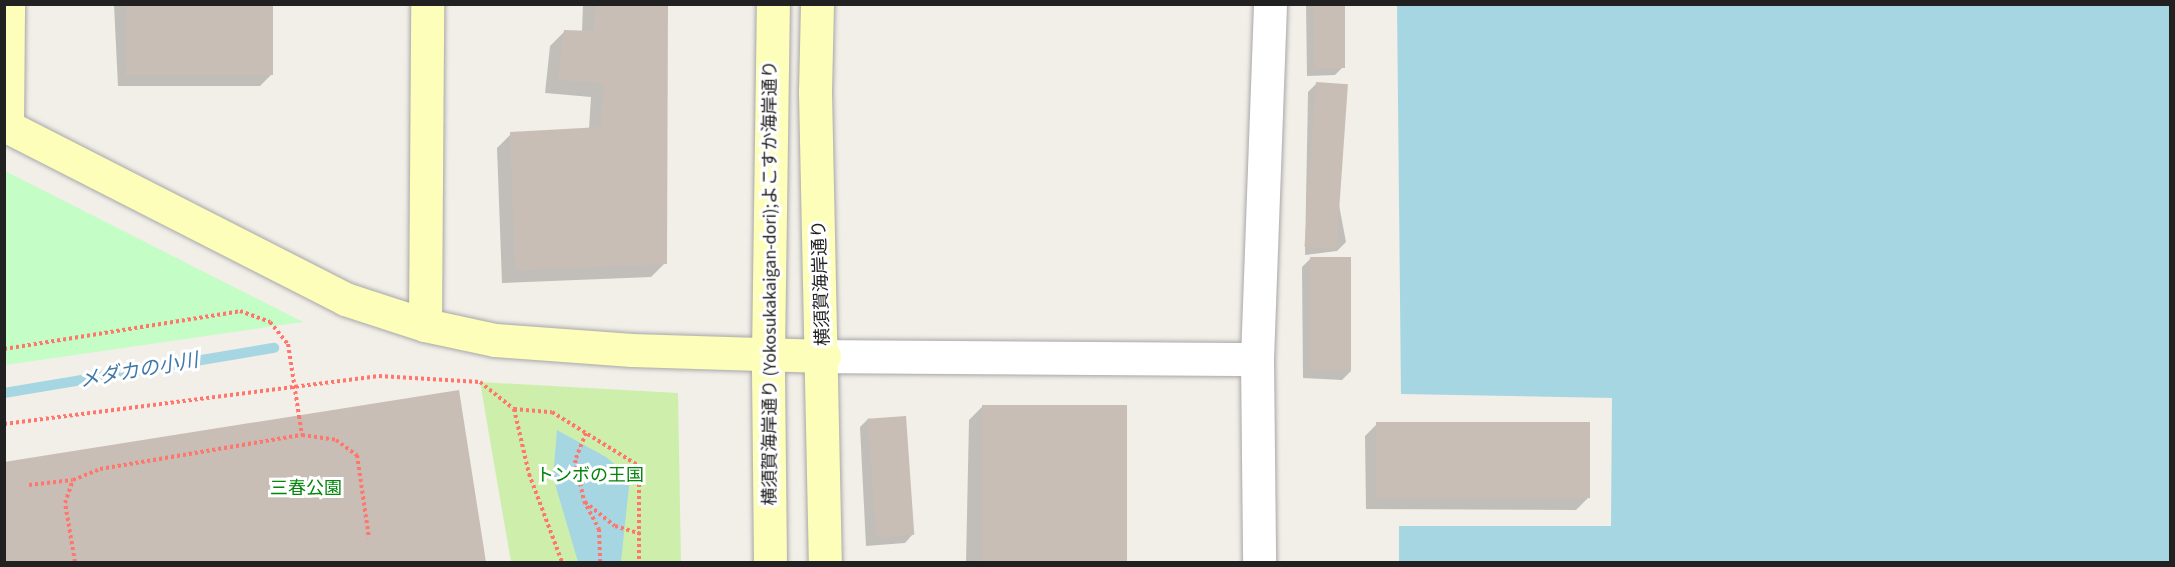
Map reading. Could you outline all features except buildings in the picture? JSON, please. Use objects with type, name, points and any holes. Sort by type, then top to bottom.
[{"type":"street","points":[[8,4],[6,125],[345,298],[425,325],[495,340],[768,355],[1257,359]]},
{"type":"street","points":[[425,325],[427,4]]},
{"type":"street","name":"横須賀海岸通り (Yokosukakaigan-dori);よこすか海岸通り","points":[[770,562],[768,355],[773,4]]},
{"type":"street","name":"横須賀海岸通り","points":[[817,4],[815,92],[824,356],[825,562]]},
{"type":"street","points":[[1259,562],[1257,359],[1270,4]]},
{"type":"path","points":[[4,349],[240,311],[270,322],[288,344],[302,435]]},
{"type":"path","points":[[4,424],[379,376],[480,382],[514,409],[552,412],[639,466],[642,534],[639,562]]},
{"type":"path","points":[[514,409],[529,474],[562,562]]},
{"type":"path","points":[[586,433],[575,460],[584,501],[598,529],[600,562]]},
{"type":"path","points":[[29,485],[74,480],[100,469],[302,435],[336,440],[357,455],[369,538]]},
{"type":"path","points":[[74,480],[65,503],[75,562]]},
{"type":"path","points":[[584,501],[615,526],[642,534]]},
{"type":"green space","points":[[5,171],[303,322],[5,365]]},
{"type":"green space","name":"トンボの王国","points":[[480,382],[678,393],[681,562],[511,562]]},
{"type":"water","points":[[1397,5],[2170,5],[2170,562],[1399,562],[1399,526],[1611,526],[1612,398],[1401,394]]},
{"type":"water","points":[[557,430],[606,457],[630,477],[621,562],[578,562],[553,477]]},
{"type":"waterway","name":"メダカの小川","points":[[4,393],[274,348]]},
{"type":"park label","name":"三春公園","points":[[306,489]]}]
